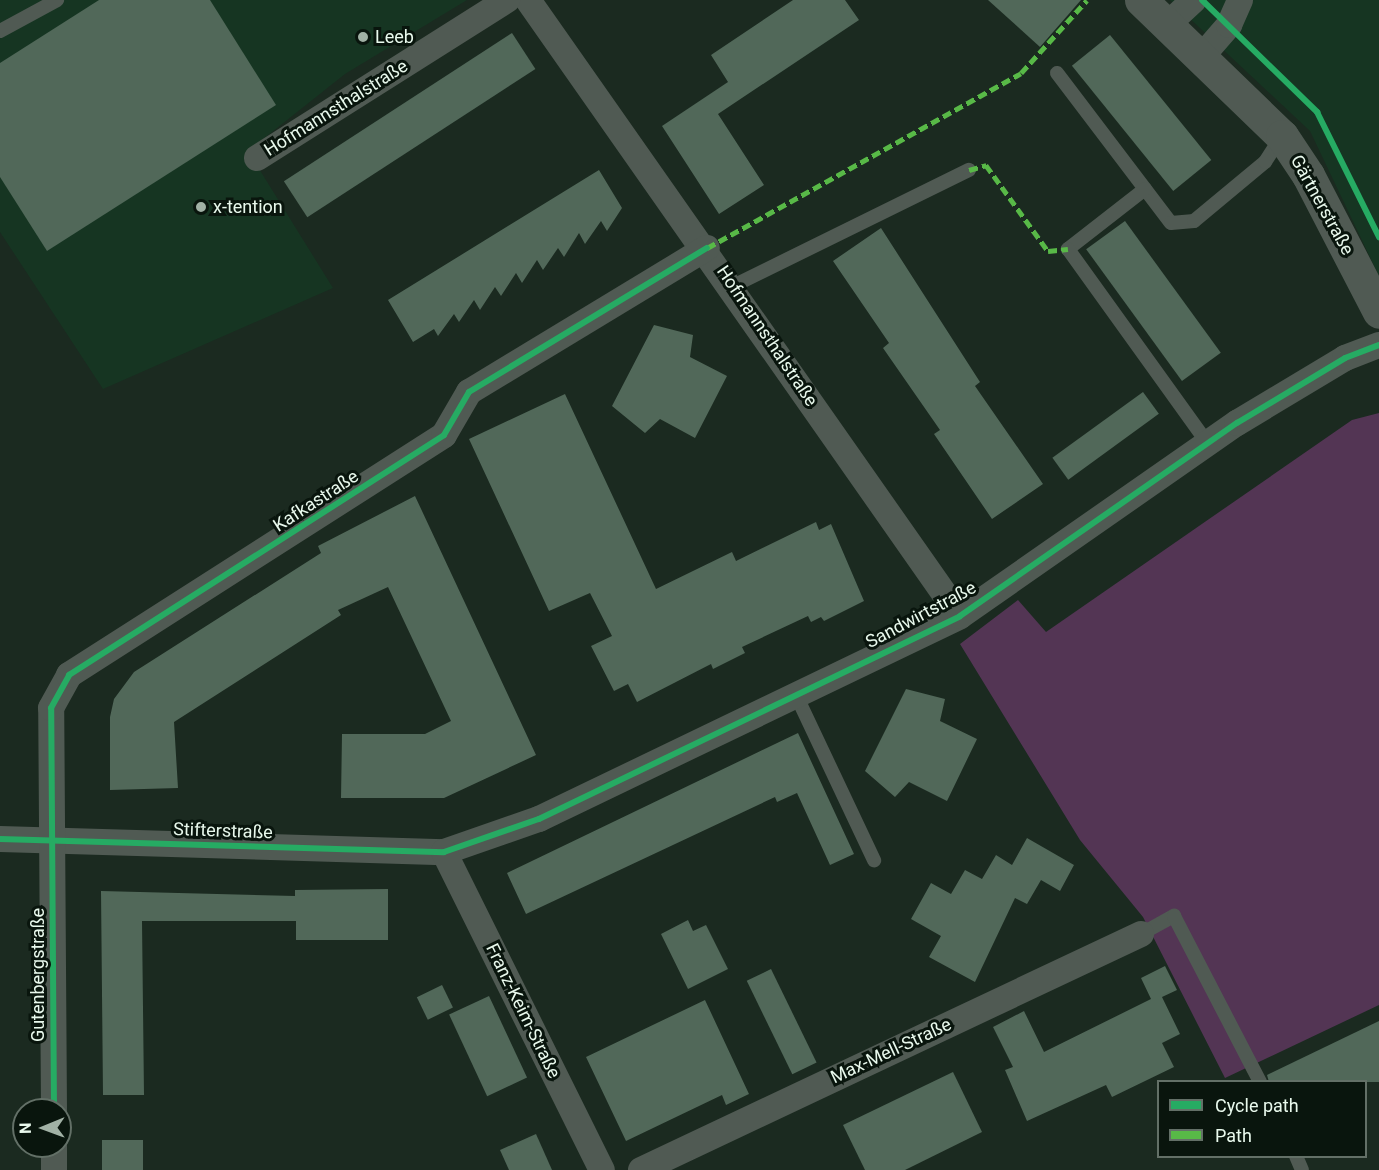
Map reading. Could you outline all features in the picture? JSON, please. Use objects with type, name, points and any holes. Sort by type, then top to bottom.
[{"type":"street","name":"Hofmannsthalstraße","points":[[257,158],[507,0]]},
{"type":"street","name":"Hofmannsthalstraße","points":[[528,0],[707,248],[960,616]]},
{"type":"street","name":"Gärtnerstraße","points":[[1141,0],[1203,55],[1282,136],[1308,175],[1379,312]]},
{"type":"street","points":[[1168,24],[1194,0]]},
{"type":"street","points":[[1203,55],[1228,25],[1240,0]]},
{"type":"street","name":"Kafkastraße","points":[[52,840],[51,708],[69,675],[444,435],[476,388],[707,248]]},
{"type":"street","name":"Sandwirtstraße","points":[[444,852],[539,819],[960,616],[1208,444],[1344,358],[1379,345]]},
{"type":"street","name":"Stifterstraße","points":[[0,839],[444,852]]},
{"type":"street","name":"Gutenbergstraße","points":[[52,840],[54,1098]]},
{"type":"street","name":"Franz-Keim-Straße","points":[[444,852],[602,1170]]},
{"type":"street","name":"Max-Mell-Straße","points":[[641,1170],[1142,934]]},
{"type":"lane","points":[[0,31],[57,0]]},
{"type":"lane","points":[[1057,74],[1170,223],[1194,221],[1265,162],[1282,136]]},
{"type":"lane","points":[[733,286],[969,170]]},
{"type":"lane","points":[[1145,189],[1068,249],[1208,444]]},
{"type":"lane","points":[[796,694],[874,860]]},
{"type":"lane","points":[[1142,934],[1174,916],[1259,1080]]},
{"type":"shaded area","points":[[0,0],[467,0],[345,74],[248,151],[333,288],[103,389],[0,232]]},
{"type":"shaded area","points":[[1170,0],[1379,0],[1379,276],[1310,131]]},
{"type":"shaded area","points":[[1379,413],[1379,1005],[1225,1078],[1143,917],[1080,840],[960,644],[1018,600],[1046,632],[1352,420]]},
{"type":"building","name":"x-tention","points":[[99,0],[210,0],[276,105],[47,251],[0,177],[0,63]]},
{"type":"building","points":[[793,0],[845,0],[859,20],[718,114],[764,185],[719,214],[662,126],[728,82],[711,55]]},
{"type":"building","points":[[988,0],[1081,0],[1040,47]]},
{"type":"building","points":[[512,33],[535,69],[307,217],[284,181]]},
{"type":"building","points":[[1110,35],[1211,160],[1173,191],[1072,66]]},
{"type":"building","points":[[599,170],[622,208],[607,231],[601,221],[585,244],[579,233],[564,257],[558,248],[543,270],[537,260],[522,283],[516,273],[501,296],[495,287],[480,310],[474,300],[459,322],[454,314],[438,336],[434,329],[413,342],[388,300]]},
{"type":"building","points":[[1125,221],[1221,353],[1182,381],[1086,249]]},
{"type":"building","points":[[881,228],[980,382],[975,386],[1043,484],[992,519],[934,434],[940,430],[883,348],[889,343],[833,261]]},
{"type":"building","points":[[654,325],[693,335],[690,357],[727,376],[695,438],[660,419],[645,433],[612,406]]},
{"type":"building","points":[[1143,392],[1159,414],[1068,480],[1052,458]]},
{"type":"building","points":[[565,394],[656,589],[732,552],[736,561],[816,522],[819,530],[831,524],[864,601],[824,621],[821,617],[811,622],[808,616],[742,647],[745,653],[713,669],[711,664],[637,702],[628,684],[614,691],[591,646],[612,636],[590,593],[549,611],[469,439]]},
{"type":"building","points":[[415,496],[536,755],[444,798],[341,798],[342,734],[425,734],[451,721],[388,587],[338,610],[341,615],[174,722],[178,788],[110,790],[110,717],[114,699],[134,672],[321,553],[318,546]]},
{"type":"building","points":[[906,689],[945,699],[940,721],[977,739],[947,801],[909,782],[895,797],[865,771]]},
{"type":"building","points":[[798,733],[854,854],[830,865],[797,793],[777,802],[775,797],[526,914],[507,873]]},
{"type":"building","points":[[1027,838],[1074,865],[1060,891],[1041,880],[1027,904],[1015,898],[975,982],[929,957],[941,936],[911,919],[931,883],[951,894],[965,870],[982,879],[996,855],[1012,865]]},
{"type":"building","points":[[388,889],[388,940],[296,940],[296,921],[142,921],[144,1095],[103,1095],[101,891],[295,896],[295,890]]},
{"type":"building","points":[[688,920],[693,931],[706,925],[728,969],[688,989],[661,934]]},
{"type":"building","points":[[1165,966],[1177,990],[1162,997],[1180,1034],[1162,1043],[1174,1067],[1112,1097],[1106,1085],[1027,1121],[1005,1070],[1013,1067],[993,1027],[1024,1011],[1044,1052],[1151,999],[1141,978]]},
{"type":"building","points":[[771,969],[817,1062],[792,1074],[747,981]]},
{"type":"building","points":[[442,985],[453,1007],[428,1020],[417,997]]},
{"type":"building","points":[[489,996],[527,1078],[487,1096],[449,1015]]},
{"type":"building","points":[[705,1000],[749,1094],[726,1105],[722,1095],[626,1141],[586,1057]]},
{"type":"building","points":[[1379,1021],[1379,1082],[1268,1080],[1267,1075]]},
{"type":"building","points":[[953,1072],[982,1132],[905,1170],[865,1170],[843,1125]]},
{"type":"building","points":[[536,1134],[552,1170],[509,1170],[500,1150]]},
{"type":"building","points":[[102,1140],[143,1140],[143,1170],[102,1170]]},
{"type":"marked path","points":[[707,248],[1021,73],[1087,0]]},
{"type":"marked path","points":[[969,170],[986,165],[1048,251],[1068,249]]},
{"type":"cycle path","points":[[1202,0],[1317,112],[1379,237]]},
{"type":"cycle path","points":[[54,1098],[51,708],[69,675],[444,435],[469,392],[707,248]]},
{"type":"cycle path","points":[[0,839],[444,852],[539,819],[960,616],[1237,423],[1345,358],[1379,345]]},
{"type":"place","name":"Leeb","points":[[363,37]]},
{"type":"place","name":"x-tention","points":[[201,207]]}]
